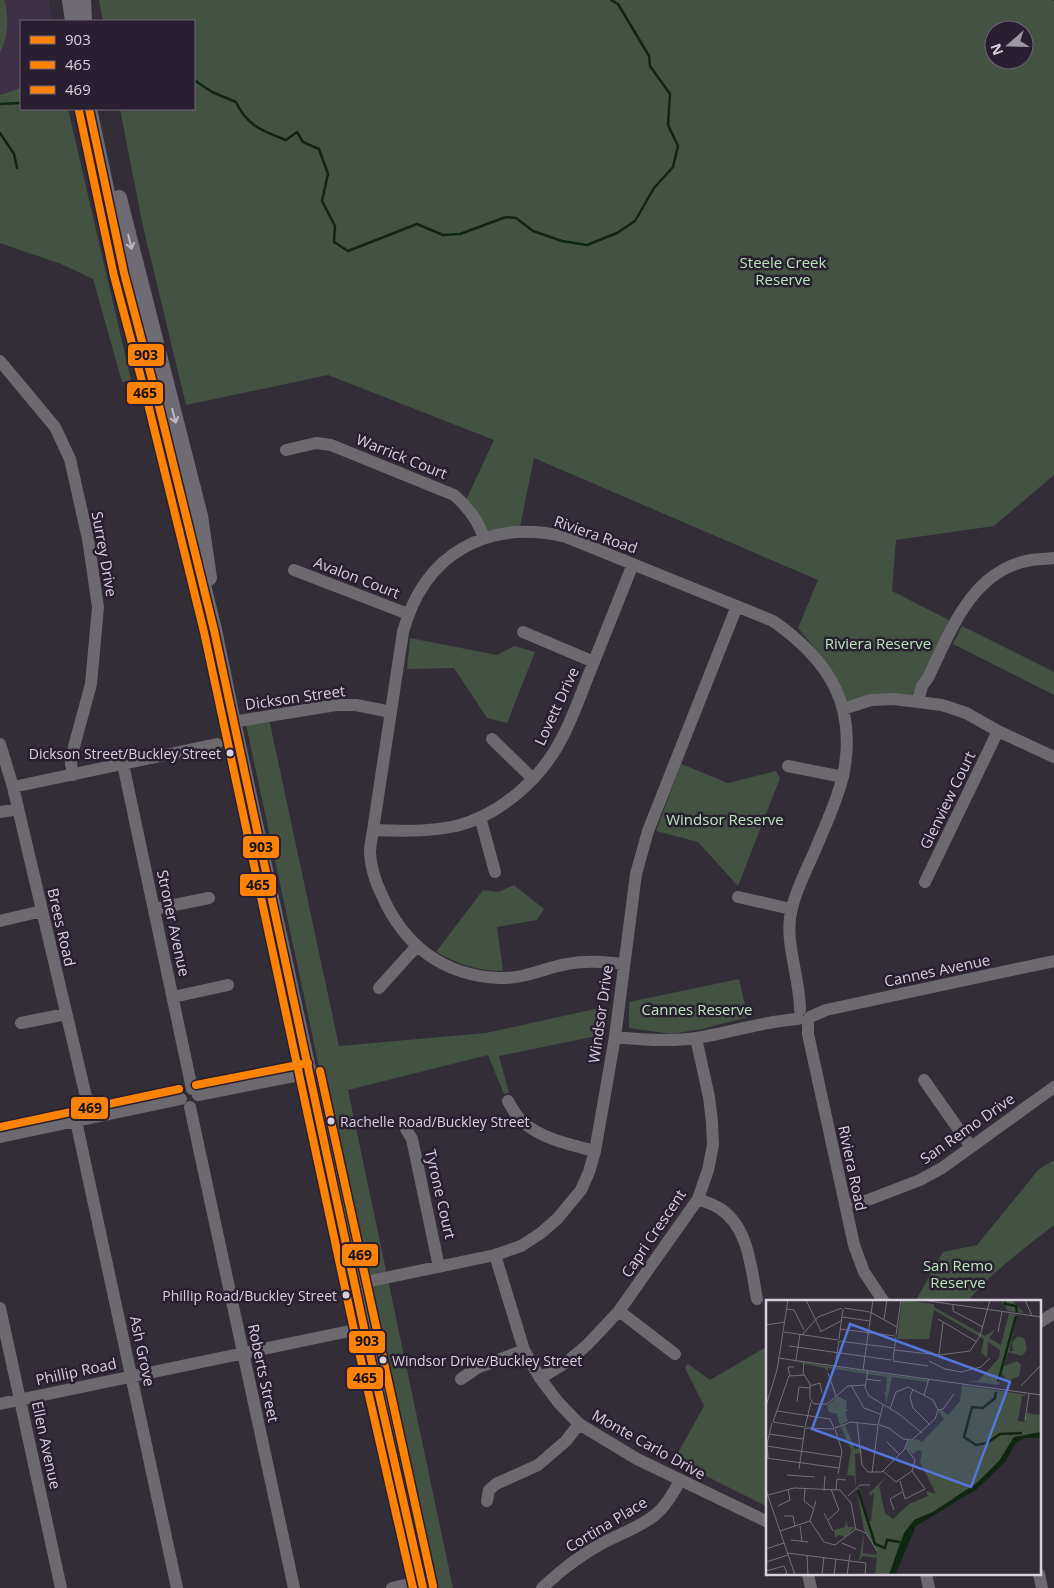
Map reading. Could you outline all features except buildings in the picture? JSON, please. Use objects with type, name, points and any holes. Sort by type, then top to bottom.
[{"type":"main road","points":[[70,0],[73,20]]},
{"type":"main road","points":[[83,0],[84,20]]},
{"type":"main road","points":[[89,110],[124,273],[214,630],[364,1328],[422,1585]]},
{"type":"main road","points":[[100,110],[125,222],[200,516],[207,555],[214,630]]},
{"type":"street","name":"Surrey Drive","points":[[0,361],[56,427],[70,460],[88,539],[98,607],[92,684],[72,754],[73,775]]},
{"type":"street","name":"Warrick Court","points":[[286,450],[316,443],[332,445],[454,495],[465,504],[477,522],[484,538]]},
{"type":"street","name":"Riviera Road","points":[[624,964],[588,961],[566,964],[518,977],[501,978],[476,976],[456,970],[435,960],[416,947],[399,927],[386,905],[375,879],[370,853],[403,632],[408,614],[417,595],[439,567],[453,555],[484,538],[515,532],[548,533],[566,537],[773,621],[794,635],[813,653],[837,691],[842,708],[847,752],[843,777],[836,800],[791,909],[790,947],[858,1260],[868,1280],[883,1300]]},
{"type":"street","points":[[922,702],[922,686],[928,678],[958,615],[978,589],[988,579],[1007,568],[1030,560],[1054,558]]},
{"type":"street","name":"Lovett Drive","points":[[373,830],[430,830],[457,826],[480,817],[502,804],[542,769],[564,736],[633,564]]},
{"type":"street","name":"Avalon Court","points":[[294,570],[408,614]]},
{"type":"street","name":"Windsor Drive","points":[[356,1284],[495,1255],[521,1246],[541,1234],[558,1218],[581,1190],[590,1172],[595,1151],[615,1037],[636,874],[648,831],[737,606]]},
{"type":"street","points":[[524,632],[594,662]]},
{"type":"street","points":[[842,708],[871,700],[894,699],[942,704],[1054,757]]},
{"type":"street","name":"Dickson Street","points":[[233,722],[336,705],[356,705],[391,712]]},
{"type":"street","name":"Glenview Court","points":[[925,882],[998,731]]},
{"type":"street","points":[[492,739],[532,778]]},
{"type":"street","name":"Brees Road","points":[[0,744],[13,787],[91,1118]]},
{"type":"street","points":[[13,787],[217,744]]},
{"type":"street","name":"Stroner Avenue","points":[[123,764],[195,1092]]},
{"type":"street","points":[[788,766],[843,777]]},
{"type":"street","points":[[0,812],[18,809]]},
{"type":"street","points":[[480,817],[495,872]]},
{"type":"street","points":[[154,909],[208,898]]},
{"type":"street","points":[[738,898],[791,909]]},
{"type":"street","points":[[0,921],[42,912]]},
{"type":"street","points":[[379,988],[416,947]]},
{"type":"street","name":"Cannes Avenue","points":[[615,1037],[668,1041],[696,1038],[1054,961]]},
{"type":"street","points":[[173,997],[228,985]]},
{"type":"street","points":[[21,1024],[66,1014]]},
{"type":"street","name":"Capri Crescent","points":[[540,1378],[567,1362],[588,1345],[619,1311],[698,1198],[708,1170],[713,1145],[712,1122],[696,1038]]},
{"type":"street","points":[[0,1137],[91,1118],[186,1103],[183,1092],[195,1092],[310,1073]]},
{"type":"street","points":[[924,1080],[971,1147]]},
{"type":"street","name":"San Remo Drive","points":[[846,1208],[858,1207],[868,1200],[920,1180],[942,1168],[1054,1087]]},
{"type":"street","points":[[508,1102],[522,1121],[537,1132],[560,1142],[595,1151]]},
{"type":"street","name":"Roberts Street","points":[[186,1103],[294,1588]]},
{"type":"street","name":"Ash Grove","points":[[76,1121],[177,1588]]},
{"type":"street","name":"Tyrone Court","points":[[406,1129],[412,1138],[439,1267]]},
{"type":"street","points":[[698,1198],[720,1208],[734,1222],[742,1234],[757,1299]]},
{"type":"street","name":"Monte Carlo Drive","points":[[495,1255],[524,1350],[540,1378],[558,1402],[579,1424],[637,1459],[766,1521]]},
{"type":"street","name":"Ellen Avenue","points":[[0,1308],[62,1588]]},
{"type":"street","points":[[619,1311],[675,1354]]},
{"type":"street","points":[[1042,1321],[1054,1313]]},
{"type":"street","name":"Phillip Road","points":[[0,1404],[364,1328]]},
{"type":"street","points":[[461,1379],[477,1368],[524,1350]]},
{"type":"street","points":[[487,1501],[489,1490],[496,1484],[538,1465],[566,1441],[579,1424]]},
{"type":"street","name":"Cortina Place","points":[[542,1588],[579,1557],[608,1540],[643,1524],[657,1514],[666,1504],[680,1481]]},
{"type":"street","points":[[392,1588],[422,1585]]},
{"type":"shaded area","points":[[0,0],[49,0],[52,20],[20,20],[20,88],[0,95]]},
{"type":"green space","points":[[0,0],[5,2],[7,22],[5,40],[0,53]]},
{"type":"green space","name":"Steele Creek Reserve","points":[[99,0],[1054,1],[1054,475],[994,526],[896,540],[892,591],[949,620],[916,696],[847,702],[813,646],[798,628],[818,580],[534,458],[520,527],[489,533],[466,500],[494,440],[328,375],[186,405],[142,222],[120,110],[195,110],[195,20],[103,20]]},
{"type":"green space","points":[[20,88],[20,110],[68,110],[131,380],[122,382],[93,279],[61,264],[0,243],[0,95]]},
{"type":"green space","points":[[962,626],[1054,672],[1054,695],[953,644]]},
{"type":"green space","points":[[410,638],[497,655],[514,646],[535,652],[507,723],[487,718],[454,668],[407,669]]},
{"type":"green space","points":[[269,719],[339,1046],[486,1033],[604,1007],[601,1035],[499,1056],[509,1093],[504,1094],[488,1055],[348,1090],[453,1588],[430,1588],[246,724]]},
{"type":"green space","name":"Windsor Reserve","points":[[681,764],[728,783],[776,771],[780,778],[738,886],[698,842],[656,831]]},
{"type":"green space","points":[[514,885],[544,909],[537,920],[497,927],[503,971],[468,966],[436,952],[483,890],[499,892]]},
{"type":"green space","name":"Cannes Reserve","points":[[739,979],[748,1017],[702,1029],[671,1034],[629,1028],[629,1002]]},
{"type":"green space","name":"San Remo Reserve","points":[[1054,1160],[1054,1225],[997,1271],[969,1300],[916,1300],[943,1252],[977,1245],[1039,1169]]},
{"type":"green space","points":[[766,1347],[766,1506],[674,1460],[704,1406],[685,1368],[688,1364],[710,1380]]},
{"type":"waterway","points":[[195,81],[212,92],[236,102],[245,117],[256,127],[286,140],[297,132],[303,142],[319,149],[328,174],[322,201],[335,226],[334,242],[348,251],[417,224],[443,235],[460,234],[506,217],[516,218],[533,231],[562,241],[587,245],[617,233],[635,221],[654,188],[673,167],[678,146],[668,125],[670,94],[650,66],[649,56],[618,4],[611,0]]},
{"type":"waterway","points":[[0,104],[20,103]]},
{"type":"waterway","points":[[0,133],[14,154],[17,168]]},
{"type":"transit line","name":"903","points":[[89,110],[124,273],[214,630],[364,1328],[423,1588]]},
{"type":"transit line","name":"465","points":[[79,111],[114,276],[148,404],[204,632],[354,1330],[413,1588]]},
{"type":"transit line","name":"469","points":[[196,1085],[308,1063]]},
{"type":"transit line","name":"469","points":[[320,1071],[433,1586]]},
{"type":"transit line","name":"469","points":[[0,1127],[179,1089]]},
{"type":"place","name":"Dickson Street/Buckley Street","points":[[230,753]]},
{"type":"place","name":"Rachelle Road/Buckley Street","points":[[331,1121]]},
{"type":"place","name":"Phillip Road/Buckley Street","points":[[346,1295]]},
{"type":"place","name":"Windsor Drive/Buckley Street","points":[[383,1360]]},
{"type":"park label","name":"Riviera Reserve","points":[[878,643]]}]
